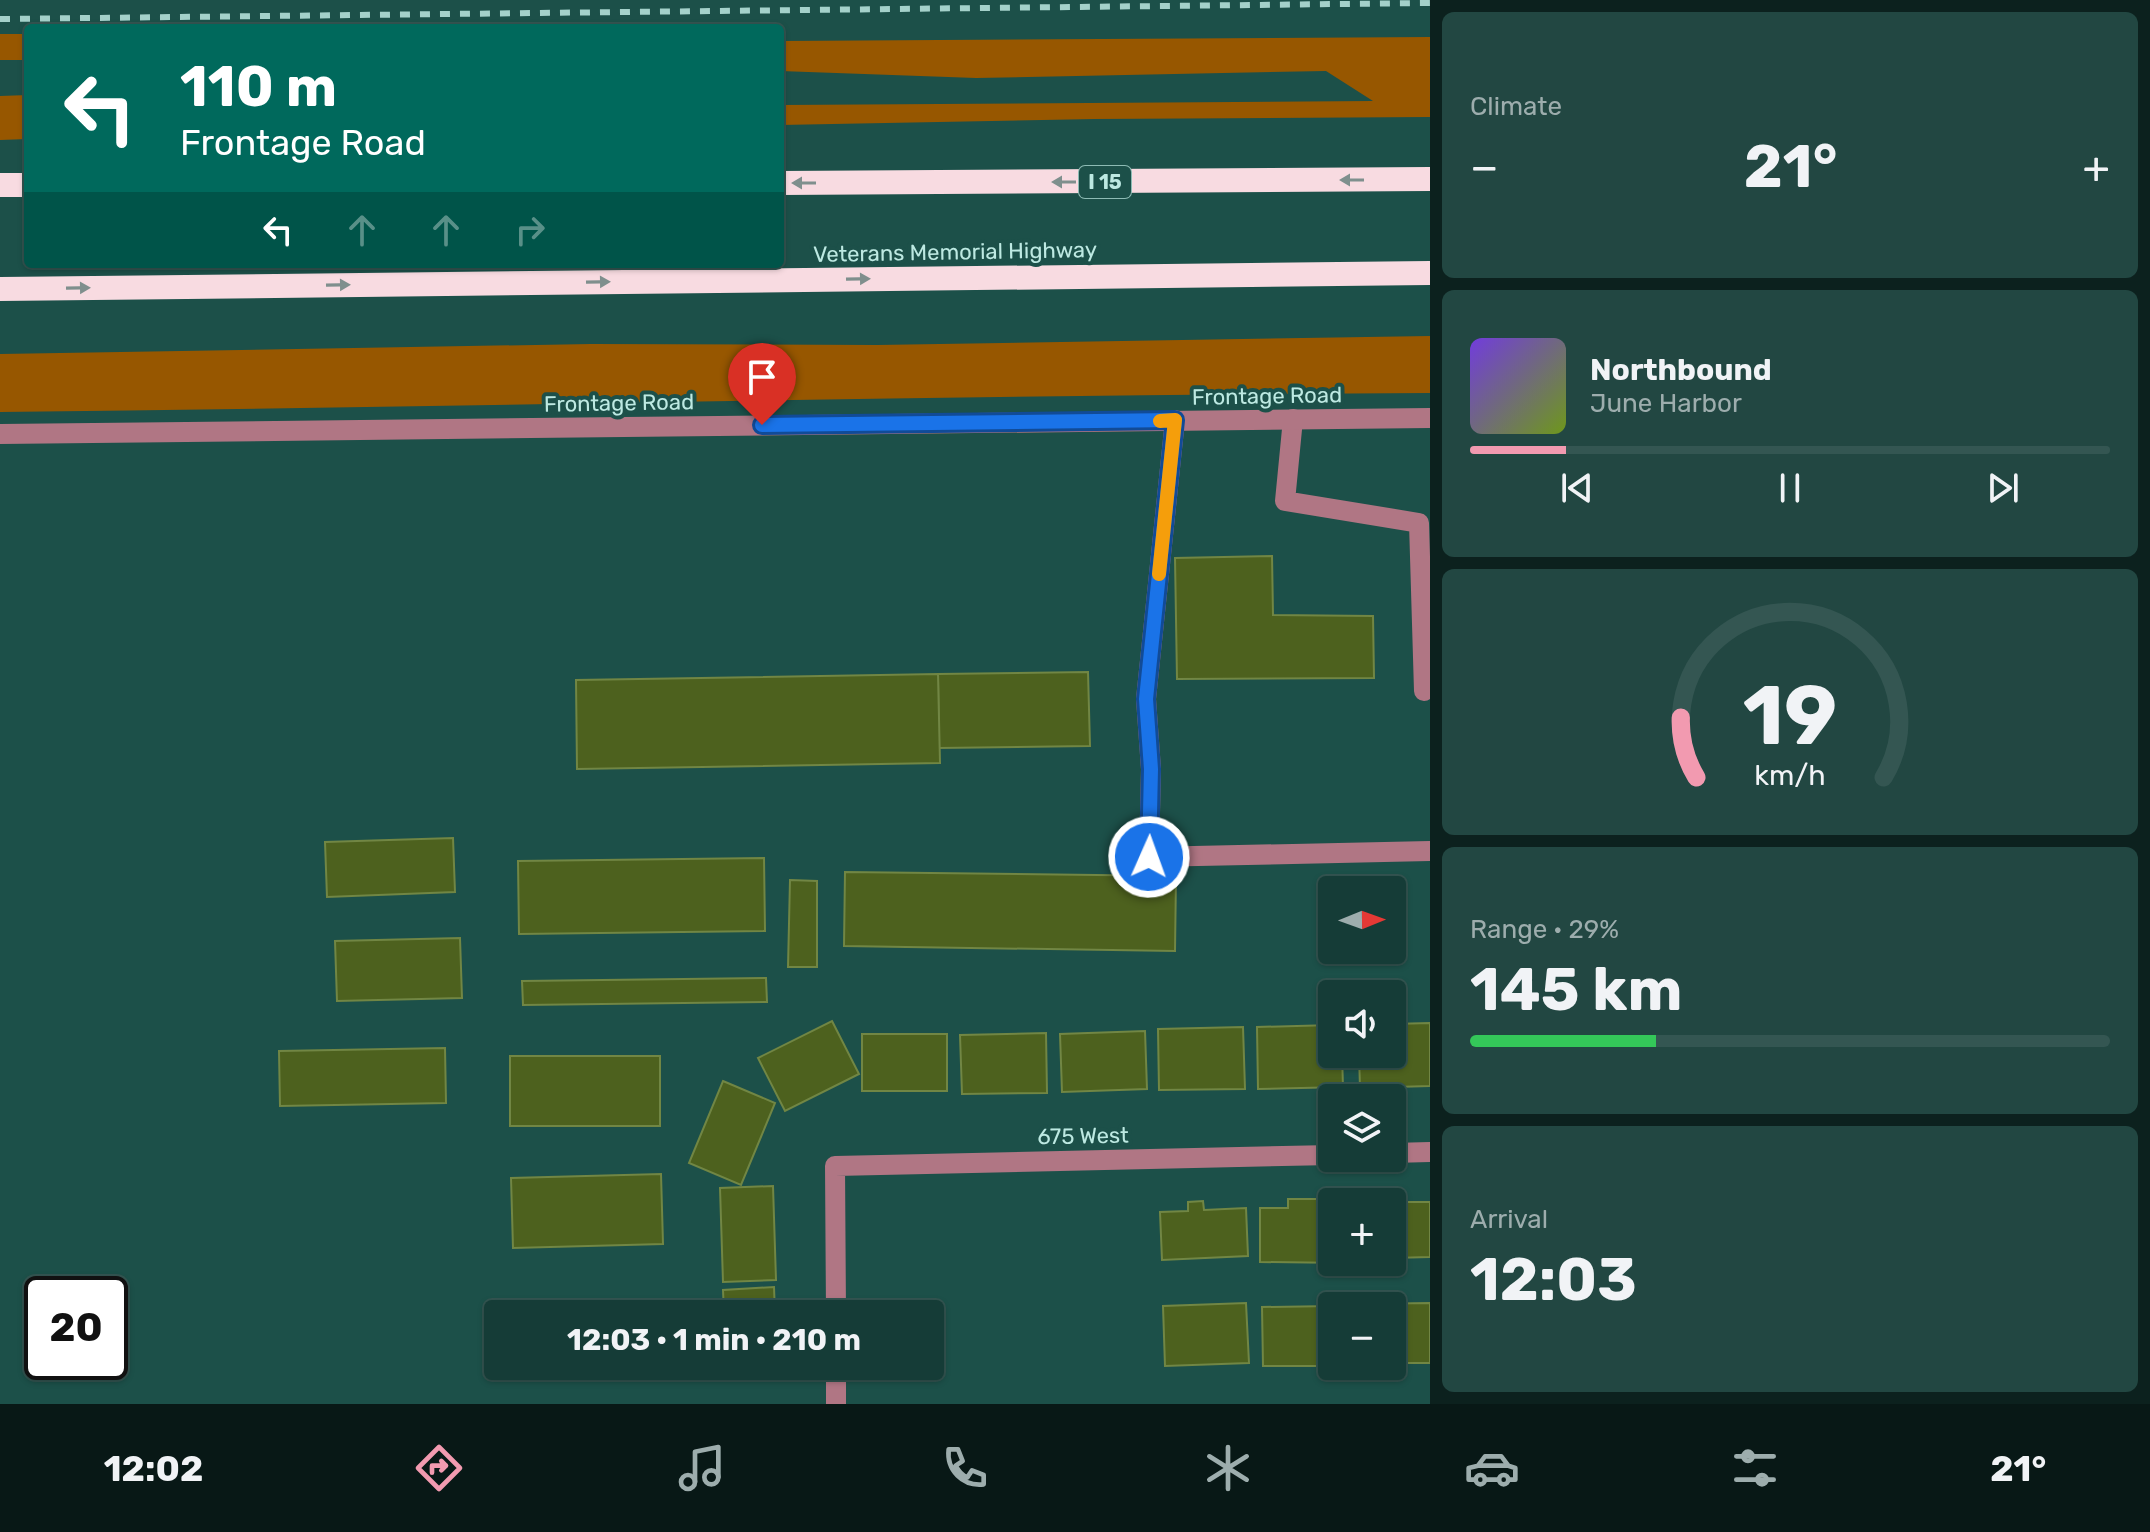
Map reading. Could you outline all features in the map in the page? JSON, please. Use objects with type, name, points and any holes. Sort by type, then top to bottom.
[{"type":"highway","name":"I 15","points":[[784,183],[1430,179]]},
{"type":"highway","points":[[0,185],[24,185]]},
{"type":"highway","name":"Veterans Memorial Highway","points":[[0,289],[1430,273]]},
{"type":"street","name":"Frontage Road","points":[[0,434],[1430,418]]},
{"type":"street","points":[[1293,419],[1285,501],[1419,523],[1424,691]]},
{"type":"street","points":[[1175,420],[1146,699],[1151,769],[1149,857],[1430,851]]},
{"type":"street","points":[[1406,1153],[1430,1152]]},
{"type":"street","name":"675 West","points":[[836,1300],[835,1166],[1318,1155]]},
{"type":"street","points":[[836,1380],[836,1404]]},
{"type":"shaded area","points":[[0,34],[24,34],[24,60],[0,60]]},
{"type":"shaded area","points":[[1430,37],[1430,117],[784,125],[784,105],[1373,101],[1326,71],[976,78],[784,71],[784,41]]},
{"type":"shaded area","points":[[24,95],[24,139],[0,140],[0,96]]},
{"type":"shaded area","points":[[1430,336],[1430,393],[0,412],[0,354],[591,344],[877,345]]},
{"type":"building","points":[[1272,556],[1273,615],[1373,616],[1374,678],[1177,679],[1175,558]]},
{"type":"building","points":[[1088,672],[1090,746],[939,748],[938,674]]},
{"type":"building","points":[[938,674],[940,763],[577,769],[576,680]]},
{"type":"building","points":[[453,838],[455,892],[327,897],[325,842]]},
{"type":"building","points":[[764,858],[765,931],[519,934],[518,861]]},
{"type":"building","points":[[845,872],[1176,876],[1175,951],[844,946]]},
{"type":"building","points":[[790,880],[817,881],[817,967],[788,967]]},
{"type":"building","points":[[460,938],[462,998],[337,1001],[335,941]]},
{"type":"building","points":[[766,978],[767,1002],[523,1005],[522,981]]},
{"type":"building","points":[[832,1021],[859,1074],[785,1111],[758,1058]]},
{"type":"building","points":[[1430,1023],[1430,1086],[1360,1084],[1359,1068],[1406,1068],[1406,1024]]},
{"type":"building","points":[[1318,1025],[1318,1068],[1342,1068],[1343,1084],[1258,1089],[1257,1027]]},
{"type":"building","points":[[1243,1027],[1245,1089],[1159,1090],[1158,1029]]},
{"type":"building","points":[[1145,1031],[1147,1089],[1062,1092],[1060,1034]]},
{"type":"building","points":[[1046,1033],[1047,1093],[962,1094],[960,1035]]},
{"type":"building","points":[[862,1034],[947,1034],[947,1091],[862,1091]]},
{"type":"building","points":[[445,1048],[446,1103],[280,1106],[279,1051]]},
{"type":"building","points":[[510,1056],[660,1056],[660,1126],[510,1126]]},
{"type":"building","points":[[723,1081],[775,1103],[741,1185],[689,1163]]},
{"type":"building","points":[[661,1174],[663,1244],[513,1248],[511,1178]]},
{"type":"building","points":[[773,1186],[776,1280],[723,1282],[720,1188]]},
{"type":"building","points":[[1288,1199],[1317,1199],[1318,1263],[1260,1262],[1260,1208],[1288,1208]]},
{"type":"building","points":[[1203,1201],[1204,1210],[1246,1208],[1248,1256],[1162,1260],[1160,1212],[1188,1211],[1188,1202]]},
{"type":"building","points":[[1406,1202],[1430,1202],[1430,1257],[1406,1258]]},
{"type":"building","points":[[774,1287],[774,1300],[723,1300],[723,1290]]},
{"type":"building","points":[[1246,1303],[1249,1363],[1165,1366],[1163,1306]]},
{"type":"building","points":[[1406,1303],[1430,1303],[1430,1363],[1406,1363]]},
{"type":"building","points":[[1318,1306],[1318,1366],[1263,1366],[1262,1307]]},
{"type":"railway","points":[[0,19],[1430,3]]},
{"type":"slow traffic","points":[[1159,574],[1175,420],[1160,421]]},
{"type":"route","points":[[762,425],[1175,420],[1146,699],[1151,769],[1149,857]]}]
